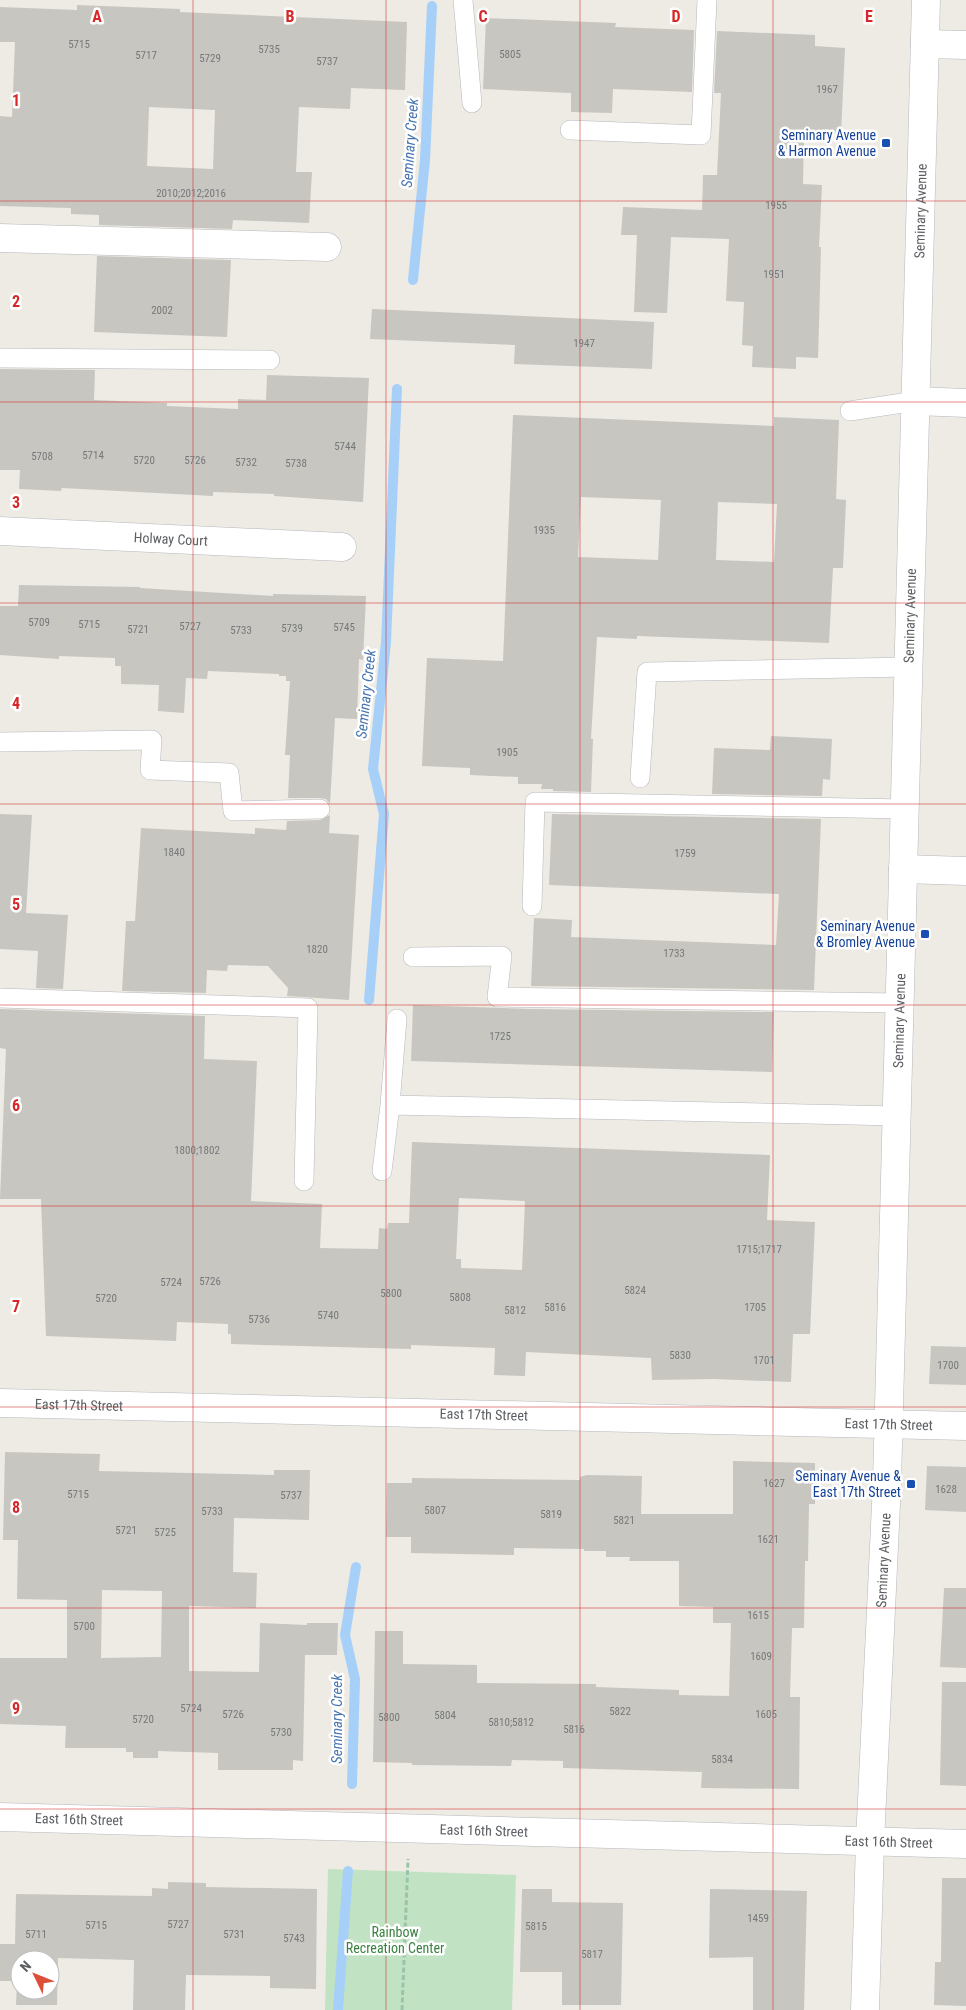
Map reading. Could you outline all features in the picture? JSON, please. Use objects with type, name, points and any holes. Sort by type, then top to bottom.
[{"type":"street","name":"Seminary Avenue","points":[[865,2010],[870,1842],[889,1424],[926,0]]},
{"type":"street","points":[[925,44],[966,45]]},
{"type":"street","points":[[0,238],[327,248]]},
{"type":"street","points":[[916,401],[966,403]]},
{"type":"street","name":"Holway Court","points":[[0,531],[342,547]]},
{"type":"street","points":[[903,869],[966,871]]},
{"type":"street","name":"East 17th Street","points":[[0,1403],[966,1426]]},
{"type":"street","name":"East 16th Street","points":[[0,1817],[966,1844]]},
{"type":"lane","points":[[463,0],[472,103]]},
{"type":"lane","points":[[570,130],[701,135],[707,0]]},
{"type":"lane","points":[[0,358],[270,360]]},
{"type":"lane","points":[[850,411],[916,401]]},
{"type":"lane","points":[[640,778],[646,672],[908,667]]},
{"type":"lane","points":[[0,742],[152,740],[150,770],[229,772],[233,812],[320,809]]},
{"type":"lane","points":[[532,906],[534,802],[905,809]]},
{"type":"lane","points":[[412,957],[502,956],[497,997],[900,1003]]},
{"type":"lane","points":[[0,998],[308,1008],[304,1181]]},
{"type":"lane","points":[[382,1171],[397,1019]]},
{"type":"lane","points":[[390,1105],[897,1116]]},
{"type":"path","points":[[402,2010],[409,1829]]},
{"type":"green space","name":"Rainbow Recreation Center","points":[[328,1869],[516,1875],[512,2010],[325,2010]]},
{"type":"building","points":[[77,5],[180,9],[180,12],[407,22],[405,90],[351,88],[350,109],[299,107],[296,172],[312,172],[309,223],[233,220],[232,229],[99,225],[99,215],[71,214],[71,208],[0,206],[0,116],[12,117],[15,42],[0,42],[0,7],[77,10]],"holes":[[[149,107],[215,110],[213,169],[147,166]]]},
{"type":"building","points":[[486,18],[616,23],[615,27],[694,30],[692,92],[613,89],[612,113],[571,112],[571,93],[483,89]]},
{"type":"building","points":[[717,31],[815,35],[815,46],[845,48],[841,134],[804,133],[803,184],[822,185],[819,247],[821,247],[818,358],[796,357],[796,369],[752,367],[753,346],[742,345],[744,302],[726,301],[729,239],[671,237],[667,313],[634,312],[637,235],[621,235],[623,207],[702,210],[703,175],[717,175],[721,93],[714,93]]},
{"type":"building","points":[[97,256],[231,260],[227,337],[94,332]]},
{"type":"building","points":[[372,309],[654,322],[652,369],[514,364],[515,345],[370,339]]},
{"type":"building","points":[[0,369],[95,370],[94,400],[167,403],[167,406],[238,409],[238,399],[266,400],[267,375],[369,378],[363,502],[274,496],[274,494],[213,492],[213,496],[62,488],[61,491],[19,489],[20,470],[0,470]]},
{"type":"building","points":[[513,415],[774,426],[774,417],[839,420],[836,499],[846,500],[843,568],[833,568],[829,643],[637,636],[637,639],[597,637],[591,739],[593,739],[591,792],[541,789],[542,784],[518,784],[518,777],[470,775],[470,768],[422,766],[427,658],[503,661]],"holes":[[[581,497],[661,500],[658,560],[578,557]],[[718,502],[777,504],[774,562],[716,560]]]},
{"type":"building","points":[[19,585],[140,587],[273,596],[273,594],[366,596],[363,660],[359,659],[357,719],[335,718],[330,804],[326,799],[320,798],[288,798],[290,755],[285,755],[290,681],[286,681],[286,676],[279,676],[279,674],[208,671],[207,679],[186,678],[184,713],[158,711],[159,685],[121,684],[121,666],[115,666],[115,658],[59,656],[59,659],[0,655],[0,606],[18,606]]},
{"type":"building","points":[[771,736],[832,739],[830,780],[823,779],[822,796],[712,794],[714,748],[770,750]]},
{"type":"building","points":[[0,814],[32,815],[26,913],[68,915],[63,989],[36,988],[38,951],[0,949]]},
{"type":"building","points":[[552,814],[821,819],[814,990],[531,986],[534,918],[572,920],[571,937],[776,945],[779,894],[549,885]]},
{"type":"building","points":[[330,815],[329,833],[359,835],[349,1000],[287,996],[288,988],[268,966],[228,965],[227,971],[207,970],[206,993],[122,991],[126,921],[135,921],[141,828],[255,834],[255,828],[286,830],[287,821],[320,820]]},
{"type":"building","points":[[413,1005],[531,1009],[774,1012],[772,1072],[411,1061]]},
{"type":"building","points":[[0,1009],[205,1016],[204,1059],[257,1061],[251,1201],[322,1204],[320,1248],[378,1249],[379,1228],[387,1229],[388,1223],[409,1223],[412,1142],[770,1155],[767,1220],[815,1222],[810,1334],[793,1334],[791,1382],[714,1379],[652,1380],[651,1358],[526,1352],[525,1376],[494,1375],[495,1348],[411,1345],[411,1349],[231,1344],[228,1324],[177,1322],[176,1341],[46,1336],[41,1199],[0,1199],[6,1049],[0,1048]],"holes":[[[459,1198],[525,1201],[522,1270],[461,1268],[461,1259],[456,1259]]]},
{"type":"building","points":[[931,1346],[966,1347],[966,1385],[929,1384]]},
{"type":"building","points":[[5,1452],[100,1454],[99,1471],[274,1475],[274,1470],[310,1470],[309,1520],[234,1518],[233,1572],[257,1573],[256,1608],[189,1606],[189,1671],[259,1672],[260,1623],[307,1625],[307,1623],[338,1623],[337,1655],[305,1655],[303,1761],[293,1760],[293,1770],[218,1770],[218,1753],[158,1751],[158,1758],[133,1758],[133,1752],[126,1752],[126,1748],[65,1748],[66,1726],[0,1724],[0,1658],[67,1658],[67,1600],[17,1599],[18,1540],[3,1540]],"holes":[[[102,1590],[162,1591],[161,1657],[101,1658]]]},
{"type":"building","points":[[733,1461],[815,1463],[815,1504],[809,1504],[808,1561],[805,1561],[804,1628],[792,1628],[790,1697],[800,1697],[799,1789],[701,1788],[702,1772],[563,1768],[563,1761],[512,1760],[511,1766],[412,1765],[412,1763],[373,1762],[375,1631],[403,1631],[403,1664],[477,1665],[477,1683],[596,1684],[596,1687],[679,1690],[679,1695],[729,1696],[731,1623],[713,1623],[713,1607],[679,1606],[679,1561],[629,1561],[630,1557],[606,1557],[606,1551],[584,1551],[584,1549],[514,1548],[514,1555],[411,1553],[411,1537],[386,1537],[387,1483],[412,1483],[412,1478],[580,1480],[580,1477],[587,1475],[642,1476],[641,1514],[733,1514]]},
{"type":"building","points":[[927,1466],[966,1467],[966,1512],[925,1510]]},
{"type":"building","points":[[944,1588],[966,1588],[966,1668],[940,1667]]},
{"type":"building","points":[[942,1682],[966,1682],[966,1786],[940,1785]]},
{"type":"building","points":[[942,1878],[966,1878],[966,2006],[934,2005],[935,1962],[941,1962]]},
{"type":"building","points":[[168,1882],[206,1883],[206,1887],[317,1889],[316,1989],[270,1988],[270,1976],[186,1975],[185,2010],[133,2010],[134,1960],[60,1958],[60,1950],[10,1950],[10,1981],[0,1981],[0,1944],[15,1944],[16,1894],[152,1896],[152,1888],[168,1889]]},
{"type":"building","points":[[522,1889],[552,1889],[552,1902],[623,1903],[621,2005],[562,2005],[562,1972],[520,1972]]},
{"type":"building","points":[[710,1889],[807,1891],[804,2010],[753,2010],[753,1957],[709,1958]]},
{"type":"building","points":[[16,2000],[57,2000],[57,2005],[16,2005]]},
{"type":"waterway","name":"Seminary Creek","points":[[413,280],[425,160],[432,6]]},
{"type":"waterway","name":"Seminary Creek","points":[[369,1000],[384,814],[373,769],[386,642],[397,389]]},
{"type":"waterway","name":"Seminary Creek","points":[[352,1784],[355,1679],[345,1635],[356,1567]]},
{"type":"waterway","name":"Seminary Creek","points":[[338,2010],[348,1871]]},
{"type":"place","name":"Seminary Avenue & Harmon Avenue","points":[[886,143]]},
{"type":"place","name":"Seminary Avenue & Bromley Avenue","points":[[925,934]]},
{"type":"place","name":"Seminary Avenue & East 17th Street","points":[[911,1484]]}]
